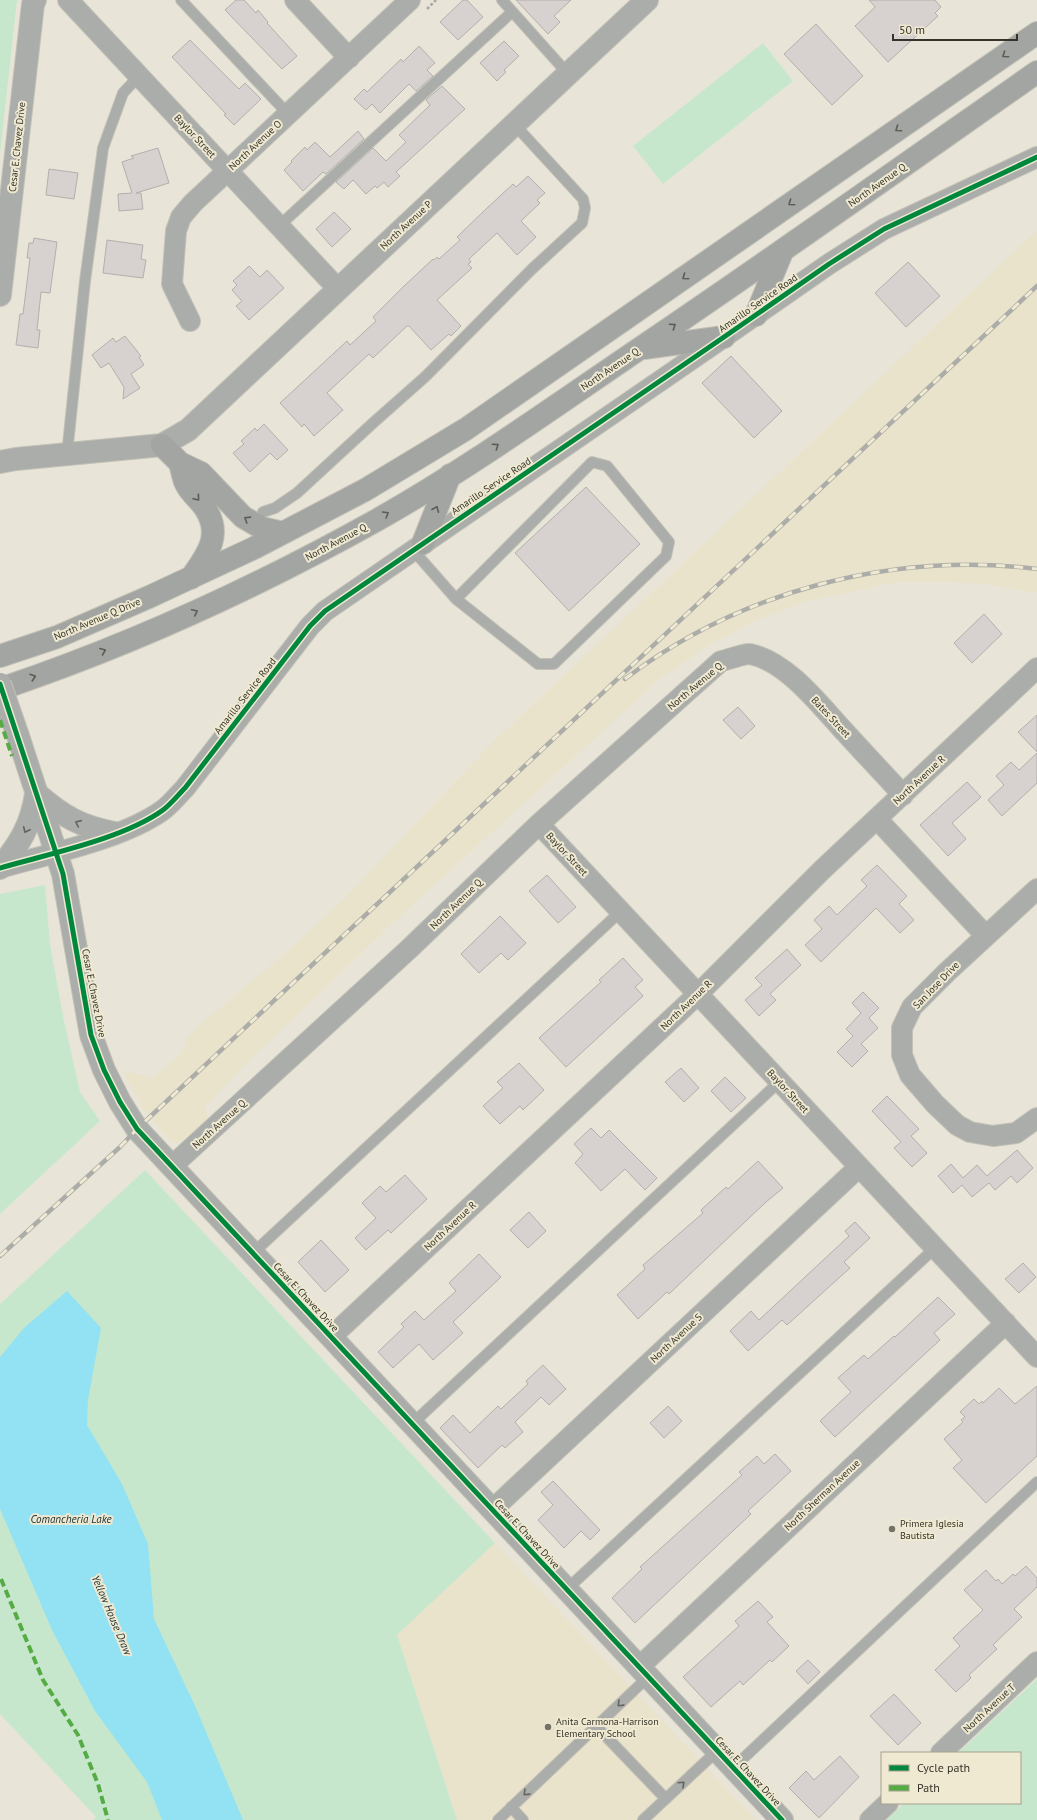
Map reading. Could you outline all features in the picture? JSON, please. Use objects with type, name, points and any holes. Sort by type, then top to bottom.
[{"type":"main road","points":[[191,578],[283,533],[365,490],[466,429],[1037,33]]},
{"type":"main road","name":"North Avenue Q","points":[[0,688],[67,666],[160,628],[272,576],[379,518],[450,475],[639,349],[782,252],[1037,72]]},
{"type":"main road","points":[[756,316],[782,252]]},
{"type":"main road","points":[[639,349],[724,337]]},
{"type":"main road","points":[[162,444],[180,463],[201,473],[243,517],[262,528],[283,533]]},
{"type":"main road","points":[[180,463],[186,486],[205,508],[211,518],[214,535],[203,561],[191,578]]},
{"type":"main road","points":[[418,547],[450,475]]},
{"type":"main road","name":"North Avenue Q Drive","points":[[0,656],[57,637],[191,578]]},
{"type":"street","name":"Cesar E. Chavez Drive","points":[[0,295],[33,4],[35,0]]},
{"type":"street","name":"Baylor Street","points":[[68,0],[338,289]]},
{"type":"street","points":[[295,0],[349,58]]},
{"type":"street","name":"North Avenue P","points":[[162,444],[188,430],[647,0]]},
{"type":"street","name":"North Avenue O","points":[[190,321],[172,284],[176,231],[181,217],[192,203],[288,114],[412,3]]},
{"type":"street","name":"Amarillo Service Road","points":[[0,868],[130,828],[164,810],[185,788],[310,626],[325,611],[756,316],[829,264],[884,229],[1037,157]]},
{"type":"street","points":[[0,462],[162,444]]},
{"type":"street","name":"Bates Street","points":[[748,653],[761,657],[775,664],[801,685],[903,795]]},
{"type":"street","name":"North Avenue Q","points":[[172,1166],[409,950],[539,824],[721,661],[736,658],[748,653]]},
{"type":"street","name":"North Avenue R","points":[[331,1337],[697,995],[822,870],[1037,668]]},
{"type":"street","name":"Cesar E. Chavez Drive","points":[[0,684],[62,874],[91,1036],[104,1070],[120,1102],[137,1129],[782,1820]]},
{"type":"street","points":[[0,868],[27,830],[33,813],[36,793],[72,820],[85,826],[115,833]]},
{"type":"street","points":[[878,819],[986,936]]},
{"type":"street","name":"Baylor Street","points":[[539,824],[697,995],[1006,1323],[1033,1344]]},
{"type":"street","name":"San Jose Drive","points":[[1037,889],[947,972],[912,1007],[902,1028],[902,1055],[910,1075],[935,1104],[957,1125],[970,1132],[993,1136],[1016,1132],[1037,1118]]},
{"type":"street","name":"North Avenue S","points":[[492,1510],[859,1167]]},
{"type":"street","name":"North Sherman Avenue","points":[[644,1672],[1006,1323]]},
{"type":"street","name":"North Avenue T","points":[[942,1752],[1037,1662]]},
{"type":"street","points":[[870,1820],[887,1804]]},
{"type":"lane","points":[[181,0],[288,114]]},
{"type":"lane","points":[[502,0],[568,74]]},
{"type":"lane","points":[[279,226],[512,12]]},
{"type":"lane","points":[[67,454],[85,281],[104,148],[123,93],[139,76]]},
{"type":"lane","points":[[263,512],[288,500],[297,493],[426,376],[532,269],[582,223],[585,208],[583,199],[514,124]]},
{"type":"lane","points":[[418,547],[456,599],[538,664],[554,664],[666,556],[669,542],[607,466],[592,462],[456,599]]},
{"type":"lane","points":[[253,1253],[620,912]]},
{"type":"lane","points":[[412,1424],[779,1082]]},
{"type":"lane","points":[[567,1590],[935,1248]]},
{"type":"lane","points":[[733,1768],[1037,1482]]},
{"type":"lane","points":[[498,1820],[596,1726],[644,1672]]},
{"type":"lane","points":[[596,1726],[666,1799]]},
{"type":"lane","points":[[643,1820],[717,1751]]},
{"type":"lane","points":[[511,1807],[523,1820]]},
{"type":"path","points":[[412,3],[436,0]]},
{"type":"shaded area","points":[[1037,230],[1037,593],[986,584],[897,582],[805,602],[759,619],[711,644],[660,679],[397,919],[247,1063],[205,1107],[209,1121],[189,1138],[174,1143],[169,1140],[141,1105],[122,1071],[153,1077],[180,1055],[185,1047],[185,1039],[290,949],[343,900],[491,744]]},
{"type":"shaded area","name":"Anita Carmona-Harrison Elementary School","points":[[495,1543],[756,1820],[457,1820],[397,1635]]},
{"type":"green space","points":[[0,0],[17,0],[0,154]]},
{"type":"green space","points":[[763,43],[793,81],[663,184],[633,146]]},
{"type":"green space","points":[[45,885],[50,944],[63,1016],[80,1092],[100,1121],[0,1214],[0,894]]},
{"type":"green space","points":[[145,1170],[495,1543],[397,1635],[457,1820],[93,1820],[96,1817],[0,1714],[0,1304]]},
{"type":"green space","points":[[1037,1679],[1037,1820],[886,1820],[903,1804],[1021,1804],[1021,1752],[959,1752]]},
{"type":"water","name":"Comancheria Lake","points":[[67,1291],[101,1328],[88,1400],[87,1425],[122,1484],[148,1544],[154,1619],[196,1708],[243,1820],[162,1820],[147,1782],[95,1711],[52,1630],[0,1509],[0,1357],[24,1328]]},
{"type":"building","points":[[236,0],[244,0],[256,13],[258,10],[268,22],[267,23],[297,56],[282,69],[225,10]]},
{"type":"building","points":[[463,0],[467,0],[483,17],[458,40],[440,22]]},
{"type":"building","points":[[516,0],[571,0],[554,16],[560,22],[548,34]]},
{"type":"building","points":[[869,0],[935,0],[941,7],[935,13],[938,16],[888,62],[855,26],[875,7]]},
{"type":"building","points":[[816,24],[863,76],[832,105],[784,54]]},
{"type":"building","points":[[190,40],[239,89],[245,83],[261,99],[234,125],[224,115],[226,114],[172,57]]},
{"type":"building","points":[[504,41],[519,56],[504,70],[506,72],[497,81],[480,63]]},
{"type":"building","points":[[419,46],[435,63],[427,70],[433,76],[416,91],[409,84],[380,113],[372,104],[366,110],[354,99],[364,89],[367,92],[401,59],[403,62]]},
{"type":"building","points":[[442,86],[465,109],[396,172],[400,176],[388,187],[384,182],[377,188],[375,186],[366,194],[353,180],[344,189],[336,182],[373,148],[386,161],[406,142],[399,135],[430,105],[426,100]]},
{"type":"building","points":[[358,131],[364,139],[326,174],[323,172],[303,191],[284,170],[305,147],[307,150],[315,142],[330,157]]},
{"type":"building","points":[[158,148],[169,183],[136,193],[141,193],[143,209],[119,211],[118,194],[132,193],[122,162],[134,158],[131,156]]},
{"type":"building","points":[[49,169],[78,173],[74,199],[46,195]]},
{"type":"building","points":[[528,176],[545,193],[537,200],[540,203],[521,221],[536,237],[517,255],[497,233],[469,259],[471,262],[468,264],[472,268],[437,300],[461,326],[451,336],[449,334],[431,350],[409,326],[407,326],[373,358],[369,354],[327,393],[343,410],[314,436],[304,424],[302,427],[280,403],[347,341],[350,345],[376,321],[373,317],[403,287],[433,259],[434,260],[437,257],[439,259],[460,240],[457,237],[513,184],[516,187]]},
{"type":"building","points":[[334,212],[351,229],[332,247],[316,229]]},
{"type":"building","points":[[34,238],[57,242],[50,293],[41,292],[37,330],[40,330],[38,348],[16,345],[20,314],[23,314],[30,258],[27,258],[29,243],[33,243]]},
{"type":"building","points":[[107,240],[143,245],[141,259],[146,260],[143,278],[103,273]]},
{"type":"building","points":[[908,262],[940,296],[906,327],[875,293]]},
{"type":"building","points":[[249,266],[260,277],[267,270],[284,288],[249,320],[236,306],[242,301],[232,290],[237,285],[233,281]]},
{"type":"building","points":[[125,336],[141,356],[139,357],[144,365],[131,374],[140,388],[123,399],[124,387],[109,363],[101,368],[92,355],[113,338],[116,342]]},
{"type":"building","points":[[731,356],[782,411],[754,438],[702,383]]},
{"type":"building","points":[[264,424],[288,450],[277,460],[270,453],[250,472],[233,453],[244,444],[241,441],[255,428],[257,431]]},
{"type":"building","points":[[586,487],[640,544],[569,611],[515,553]]},
{"type":"building","points":[[984,614],[1002,634],[972,663],[954,643]]},
{"type":"building","points":[[738,707],[755,726],[741,739],[723,720]]},
{"type":"building","points":[[1037,715],[1037,752],[1018,732]]},
{"type":"building","points":[[1037,753],[1037,783],[1002,816],[988,800],[1004,785],[996,776],[1011,762],[1019,770]]},
{"type":"building","points":[[967,782],[981,797],[952,823],[966,839],[948,856],[920,825]]},
{"type":"building","points":[[877,865],[907,896],[899,904],[914,920],[900,933],[876,908],[821,962],[805,945],[822,929],[814,920],[829,906],[837,915],[867,886],[861,880]]},
{"type":"building","points":[[547,875],[576,907],[558,923],[529,891]]},
{"type":"building","points":[[500,916],[526,943],[508,960],[501,953],[479,973],[461,954]]},
{"type":"building","points":[[787,949],[801,965],[770,994],[776,1000],[759,1016],[745,1000],[762,985],[755,978]]},
{"type":"building","points":[[623,958],[643,980],[635,987],[643,996],[566,1067],[539,1038],[601,982],[599,980]]},
{"type":"building","points":[[863,992],[879,1008],[869,1018],[878,1028],[861,1044],[868,1051],[852,1067],[837,1052],[853,1036],[846,1029],[861,1013],[852,1003]]},
{"type":"building","points":[[519,1063],[544,1090],[523,1110],[520,1106],[500,1124],[483,1106],[503,1088],[497,1082]]},
{"type":"building","points":[[681,1068],[699,1088],[684,1102],[665,1082]]},
{"type":"building","points":[[725,1077],[746,1098],[731,1112],[711,1091]]},
{"type":"building","points":[[887,1096],[919,1129],[911,1136],[927,1153],[912,1167],[894,1148],[901,1142],[872,1111]]},
{"type":"building","points":[[591,1128],[601,1138],[609,1130],[657,1178],[645,1190],[625,1169],[601,1191],[575,1163],[583,1154],[574,1144]]},
{"type":"building","points":[[1017,1150],[1033,1168],[1017,1183],[1011,1176],[995,1190],[989,1183],[972,1197],[962,1185],[953,1193],[938,1176],[951,1164],[963,1178],[977,1165],[987,1176]]},
{"type":"building","points":[[758,1161],[783,1188],[766,1202],[669,1294],[667,1292],[638,1319],[617,1295],[645,1269],[643,1265],[703,1213],[701,1210],[726,1187],[728,1189]]},
{"type":"building","points":[[405,1175],[427,1199],[391,1233],[388,1230],[366,1250],[355,1238],[376,1218],[362,1203],[380,1186],[386,1192]]},
{"type":"building","points":[[529,1212],[546,1231],[528,1248],[510,1230]]},
{"type":"building","points":[[855,1222],[870,1238],[844,1262],[850,1268],[787,1325],[782,1320],[748,1351],[730,1331],[751,1311],[759,1320],[849,1236],[845,1231]]},
{"type":"building","points":[[321,1240],[349,1270],[325,1292],[298,1262]]},
{"type":"building","points":[[479,1254],[501,1277],[453,1322],[463,1333],[433,1360],[419,1344],[393,1368],[378,1352],[404,1327],[401,1324],[415,1311],[424,1320],[456,1291],[449,1283]]},
{"type":"building","points":[[1023,1263],[1036,1277],[1019,1293],[1005,1279]]},
{"type":"building","points":[[938,1297],[955,1314],[934,1333],[940,1340],[835,1437],[820,1421],[851,1392],[838,1378],[864,1355],[868,1359],[894,1336],[895,1337]]},
{"type":"building","points":[[543,1365],[566,1389],[549,1405],[541,1397],[515,1422],[523,1432],[505,1448],[502,1445],[478,1468],[440,1428],[453,1415],[470,1433],[498,1406],[501,1409],[528,1384],[526,1381]]},
{"type":"building","points":[[1037,1386],[1037,1456],[986,1503],[953,1468],[962,1460],[944,1439],[963,1422],[961,1420],[965,1417],[960,1412],[974,1399],[979,1404],[982,1401],[983,1403],[999,1388],[1015,1404]]},
{"type":"building","points":[[668,1406],[682,1421],[664,1438],[650,1423]]},
{"type":"building","points":[[775,1454],[791,1471],[748,1511],[751,1514],[635,1623],[612,1598],[642,1569],[640,1567],[742,1475],[739,1472],[757,1456],[764,1464]]},
{"type":"building","points":[[553,1481],[600,1530],[590,1540],[581,1531],[564,1548],[538,1520],[553,1505],[541,1492]]},
{"type":"building","points":[[1026,1566],[1037,1578],[1037,1587],[1014,1609],[1022,1617],[993,1645],[997,1649],[969,1675],[971,1678],[956,1692],[935,1670],[960,1646],[953,1638],[983,1610],[964,1590],[986,1570],[996,1581],[998,1579],[1002,1584],[1013,1574],[1015,1576]]},
{"type":"building","points":[[758,1601],[773,1617],[767,1622],[789,1646],[772,1662],[770,1660],[743,1685],[740,1681],[711,1707],[683,1677],[739,1626],[735,1621]]},
{"type":"building","points":[[808,1660],[820,1672],[808,1684],[796,1671]]},
{"type":"building","points":[[894,1694],[921,1723],[898,1745],[870,1716]]},
{"type":"building","points":[[840,1756],[859,1777],[819,1818],[789,1788],[806,1771],[814,1780]]},
{"type":"railway","points":[[0,1256],[120,1147],[137,1129],[1037,286]]},
{"type":"railway","points":[[625,679],[670,648],[718,622],[768,601],[820,584],[874,573],[928,566],[983,565],[1037,569]]},
{"type":"marked path","points":[[0,720],[12,756]]},
{"type":"marked path","points":[[1,1579],[43,1680],[78,1735],[98,1784],[108,1820]]},
{"type":"cycle path","points":[[0,868],[84,845],[107,837],[146,820],[163,810],[185,788],[310,626],[325,611],[829,264],[884,229],[1037,157]]},
{"type":"cycle path","points":[[0,684],[63,874],[91,1035],[104,1070],[120,1102],[137,1129],[782,1820]]},
{"type":"place","name":"Primera Iglesia Bautista","points":[[892,1529]]},
{"type":"place","name":"Anita Carmona-Harrison Elementary School","points":[[548,1727]]},
{"type":"water label","name":"Yellow House Draw","points":[[112,1615]]}]
